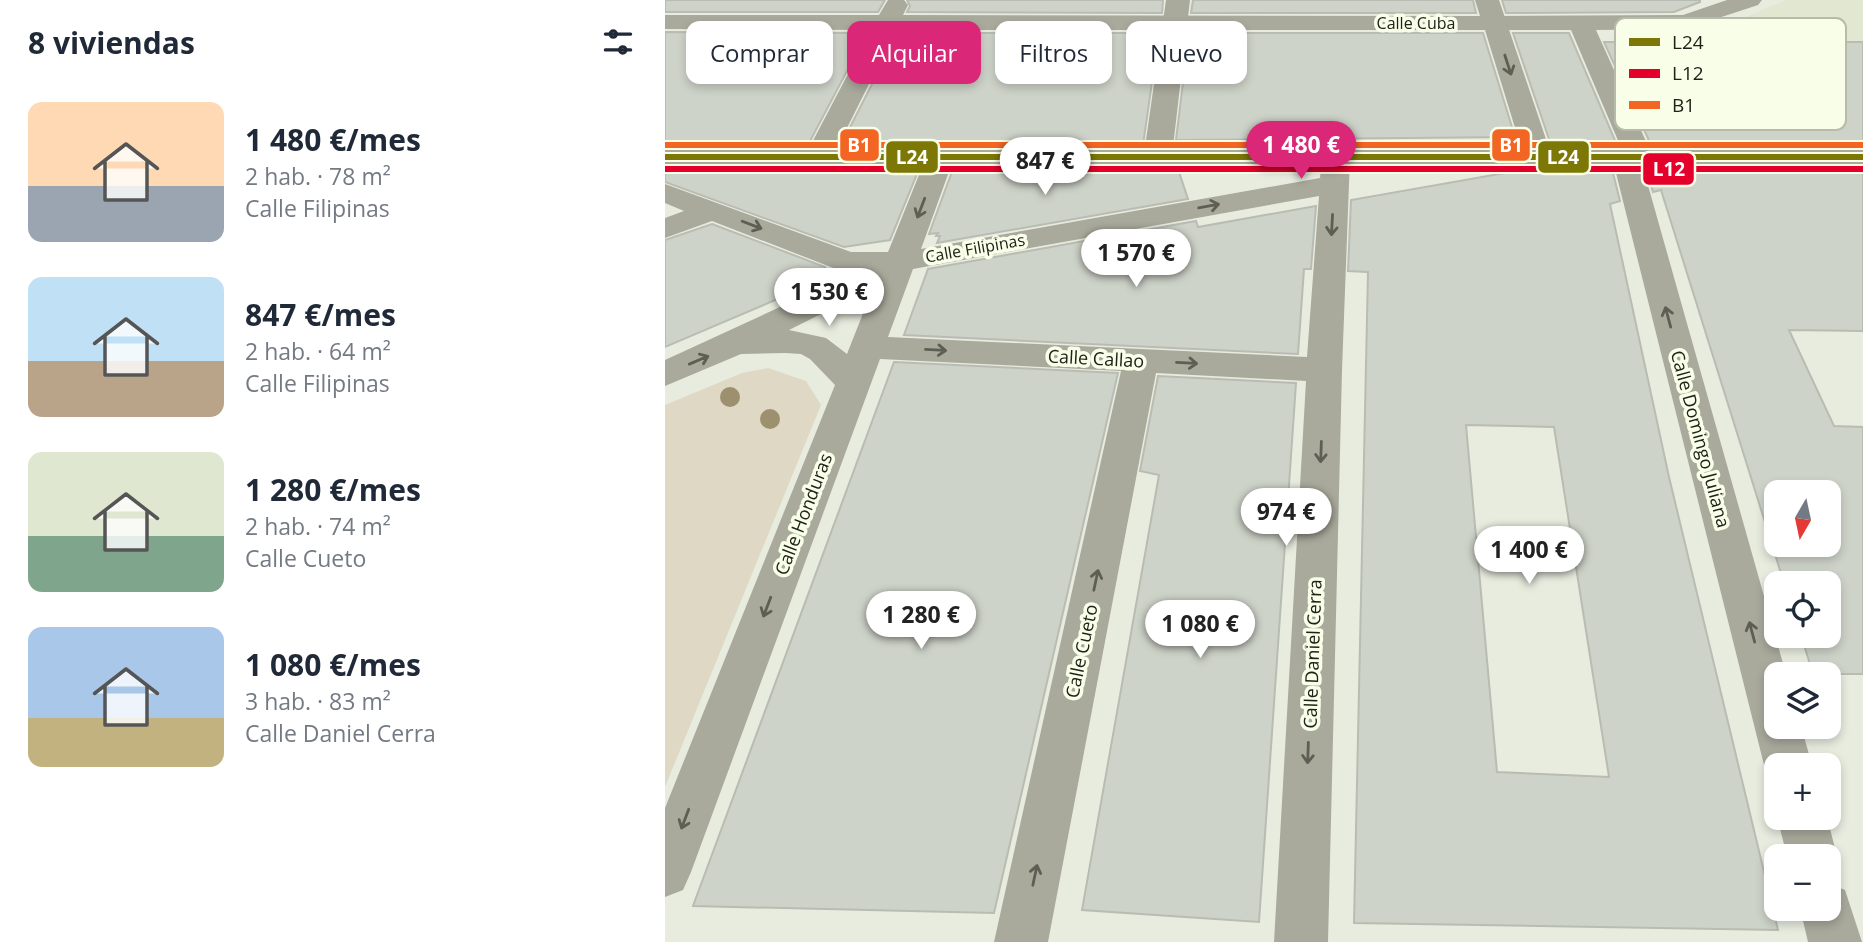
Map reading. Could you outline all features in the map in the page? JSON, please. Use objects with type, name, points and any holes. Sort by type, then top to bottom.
[{"type":"street","points":[[888,21],[898,0]]},
{"type":"street","name":"Calle Cuba","points":[[1697,18],[1750,0]]},
{"type":"street","points":[[1490,11],[1538,157]]},
{"type":"street","name":"Calle Cuba","points":[[958,21],[1176,12],[1490,11],[1581,24],[1615,23]]},
{"type":"street","points":[[1159,147],[1176,12]]},
{"type":"street","name":"Calle Cuba","points":[[665,22],[847,24]]},
{"type":"street","name":"Calle Domingo Juliana","points":[[1581,24],[1615,113]]},
{"type":"street","points":[[819,156],[856,84]]},
{"type":"street","name":"Calle Domingo Juliana","points":[[1622,130],[1632,157],[1764,674]]},
{"type":"street","points":[[665,157],[941,155],[1335,170],[1538,157],[1863,157]]},
{"type":"street","name":"Calle Honduras","points":[[665,872],[941,155]]},
{"type":"street","name":"Calle Filipinas","points":[[665,193],[847,262],[901,262],[1335,170]]},
{"type":"street","name":"Calle Daniel Cerra","points":[[1301,942],[1324,370],[1335,170]]},
{"type":"street","points":[[665,229],[713,210]]},
{"type":"street","points":[[665,374],[732,345],[901,262]]},
{"type":"street","points":[[732,345],[801,343],[860,365]]},
{"type":"street","name":"Calle Callao","points":[[860,365],[1141,361],[1324,370]]},
{"type":"street","name":"Calle Cueto","points":[[1021,942],[1141,361]]},
{"type":"street","points":[[1829,921],[1835,942]]},
{"type":"shaded area","points":[[1786,0],[1863,0],[1863,139],[1662,141],[1657,130],[1846,130],[1846,18],[1744,18]]},
{"type":"shaded area","points":[[768,368],[806,381],[821,405],[665,787],[665,405],[742,373]]},
{"type":"building","points":[[665,0],[885,0],[878,12],[665,12]]},
{"type":"building","points":[[907,0],[1163,0],[1162,13],[907,12],[910,6]]},
{"type":"building","points":[[1193,0],[1473,0],[1476,13],[1191,13]]},
{"type":"building","points":[[1502,0],[1700,2],[1674,12],[1506,13]]},
{"type":"building","points":[[665,32],[686,32],[686,84],[833,84],[833,33],[847,33],[847,71],[808,145],[665,145]]},
{"type":"building","points":[[981,33],[995,33],[995,84],[1112,84],[1112,33],[1126,33],[1126,84],[1152,84],[1143,145],[841,145],[872,84],[981,84]]},
{"type":"building","points":[[1247,33],[1483,33],[1515,137],[1176,140],[1183,84],[1247,84]]},
{"type":"building","points":[[1513,33],[1569,33],[1617,145],[1551,145]]},
{"type":"building","points":[[1604,42],[1615,42],[1615,66]]},
{"type":"building","points":[[1846,42],[1863,42],[1863,145],[1651,145],[1644,130],[1846,130]]},
{"type":"building","points":[[665,169],[919,169],[890,240],[844,247],[665,182]]},
{"type":"building","points":[[953,169],[1178,169],[1188,199],[937,243],[940,236],[936,236],[938,233],[929,234]]},
{"type":"building","points":[[1527,169],[1612,169],[1620,201],[1610,204],[1669,477],[1764,872],[1764,921],[1776,921],[1778,930],[1354,923],[1368,272],[1348,271],[1351,200]],"holes":[[[1466,425],[1554,427],[1609,777],[1497,772]]]},
{"type":"building","points":[[1646,169],[1863,169],[1863,331],[1789,330],[1834,426],[1863,427],[1863,674],[1841,674],[1841,662],[1809,662],[1805,648],[1841,648],[1841,571],[1780,571],[1776,557],[1841,557],[1841,480],[1764,480],[1764,519],[1661,190],[1653,192]]},
{"type":"building","points":[[1316,206],[1311,269],[1304,269],[1298,354],[904,335],[928,269],[1196,221],[1198,227]]},
{"type":"building","points":[[712,224],[825,267],[820,281],[665,347],[665,240]]},
{"type":"building","points":[[894,362],[1118,373],[994,913],[693,906]]},
{"type":"building","points":[[1158,376],[1296,383],[1259,922],[1082,910],[1159,475],[1140,471]]},
{"type":"transit line","name":"B1","points":[[665,145],[1863,145]]},
{"type":"transit line","name":"L24","points":[[665,157],[1863,157]]},
{"type":"transit line","name":"L12","points":[[665,169],[1863,169]]}]
